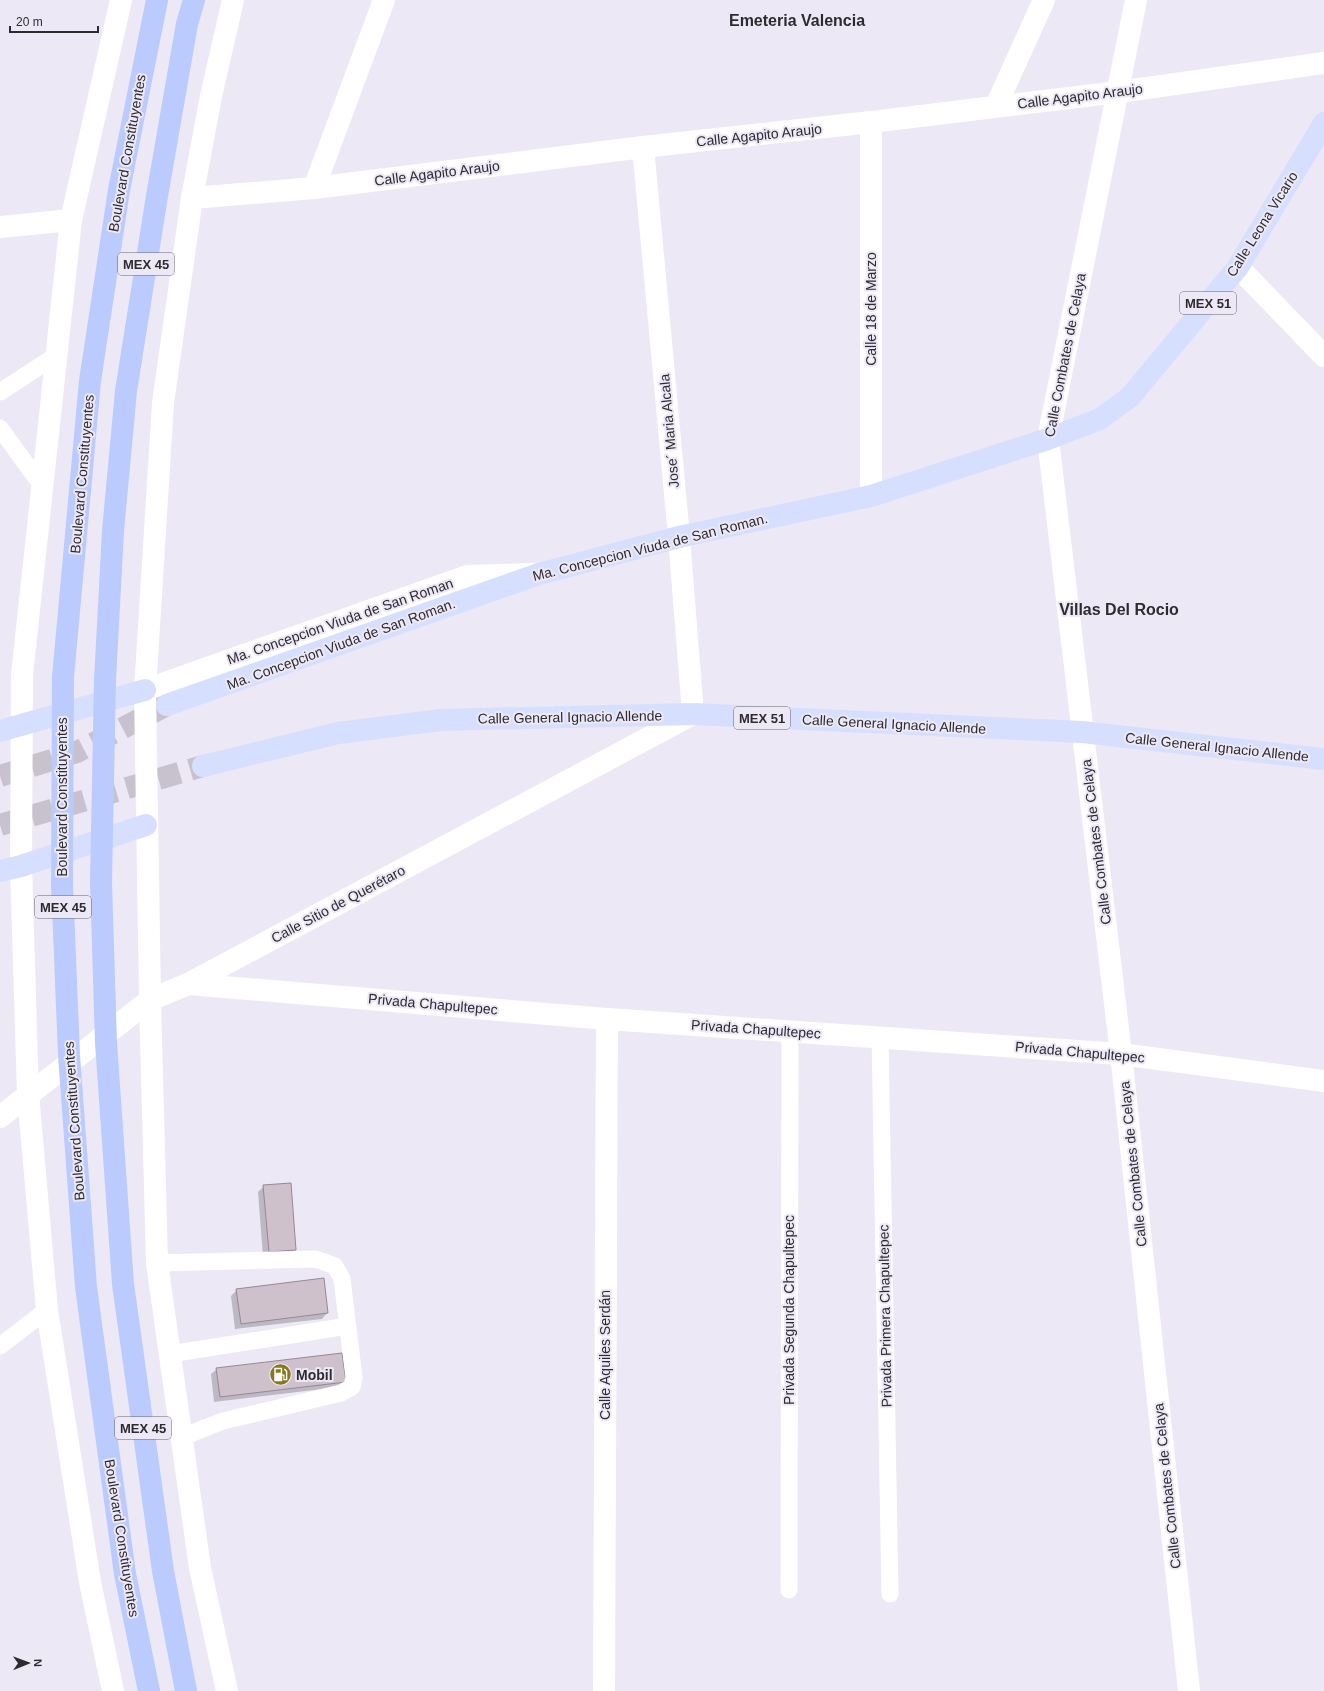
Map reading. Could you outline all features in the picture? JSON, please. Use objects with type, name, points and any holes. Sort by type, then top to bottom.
[{"type":"highway","name":"Boulevard Constituyentes","points":[[149,1691],[125,1574],[86,1287],[70,1063],[62,884],[63,677],[90,381],[119,190],[157,0]]},
{"type":"highway","name":"MEX 45","points":[[186,1691],[163,1571],[123,1284],[106,1043],[101,882],[104,719],[113,531],[126,391],[187,24],[194,0]]},
{"type":"main road","name":"Calle Leona Vicario","points":[[1048,440],[1100,419],[1130,397],[1238,267],[1324,123]]},
{"type":"main road","name":"Ma. Concepcion Viuda de San Roman.","points":[[167,705],[539,574],[679,537],[871,496],[1048,440]]},
{"type":"main road","points":[[0,732],[145,690]]},
{"type":"main road","name":"Calle General Ignacio Allende","points":[[203,766],[338,733],[442,720],[693,714],[1082,732],[1324,759]]},
{"type":"main road","points":[[0,870],[21,866],[146,825]]},
{"type":"street","points":[[113,1691],[90,1582],[47,1310],[28,1094],[21,866],[21,725],[22,675],[71,220],[121,0]]},
{"type":"street","points":[[227,1691],[200,1568],[157,1263],[146,825],[145,690],[163,403],[192,198],[210,96],[233,0]]},
{"type":"street","points":[[314,188],[384,0]]},
{"type":"street","points":[[996,106],[1044,0]]},
{"type":"street","name":"Calle Combates de Celaya","points":[[1136,0],[1048,440],[1121,1054],[1189,1691]]},
{"type":"street","name":"Calle Agapito Araujo","points":[[192,198],[314,188],[643,147],[871,122],[1118,92],[1324,63]]},
{"type":"street","name":"Calle 18 de Marzo","points":[[871,122],[871,496]]},
{"type":"street","name":"Jose´ Maria Alcala","points":[[643,147],[679,537],[693,714]]},
{"type":"street","points":[[0,227],[71,220]]},
{"type":"street","points":[[1238,267],[1324,356]]},
{"type":"street","name":"Ma. Concepcion Viuda de San Roman","points":[[145,690],[467,576],[539,574]]},
{"type":"street","name":"Calle Sitio de Querétaro","points":[[0,1117],[150,1000],[188,984],[693,714]]},
{"type":"street","name":"Privada Chapultepec","points":[[188,984],[607,1019],[1121,1054],[1324,1081]]},
{"type":"street","name":"Calle Aquiles Serdán","points":[[604,1691],[607,1019]]},
{"type":"lane","points":[[0,392],[57,355]]},
{"type":"lane","points":[[0,428],[42,486]]},
{"type":"lane","name":"Privada Segunda Chapultepec","points":[[789,1590],[790,1031]]},
{"type":"lane","name":"Privada Primera Chapultepec","points":[[880,1037],[890,1594]]},
{"type":"lane","points":[[157,1263],[316,1259],[335,1266],[342,1279],[354,1377],[352,1387],[341,1393],[223,1421],[182,1438]]},
{"type":"lane","points":[[0,1346],[47,1310]]},
{"type":"lane","points":[[170,1354],[348,1326]]},
{"type":"building","points":[[291,1183],[296,1250],[269,1252],[263,1185]]},
{"type":"building","points":[[324,1278],[328,1313],[241,1324],[236,1289]]},
{"type":"building","name":"Mobil","points":[[342,1353],[346,1382],[220,1397],[216,1368]]},
{"type":"tunnel","points":[[0,776],[77,752],[167,705]]},
{"type":"tunnel","points":[[0,825],[203,766]]},
{"type":"place","name":"Mobil","points":[[281,1375]]},
{"type":"district","name":"Emeteria Valencia","points":[[797,20]]},
{"type":"district","name":"Villas Del Rocio","points":[[1119,609]]}]
